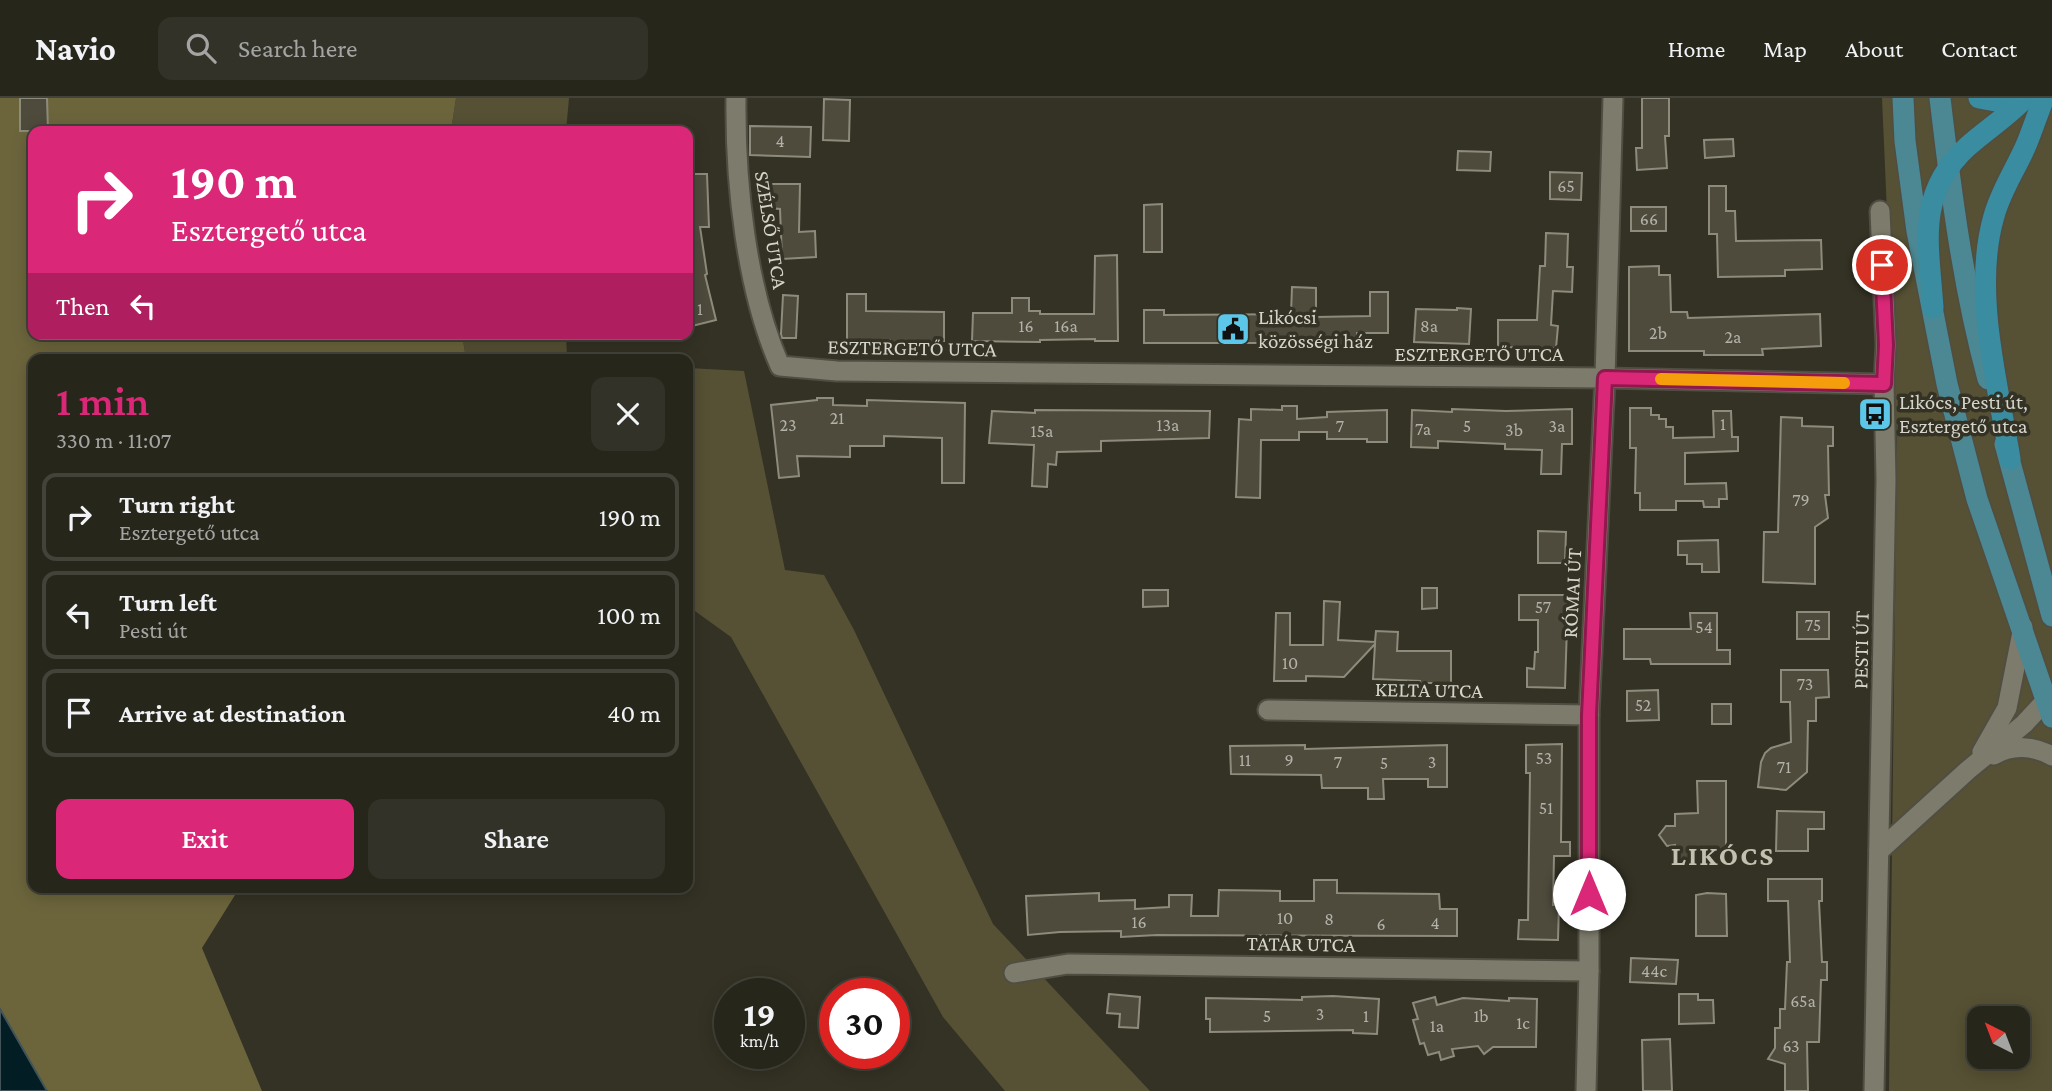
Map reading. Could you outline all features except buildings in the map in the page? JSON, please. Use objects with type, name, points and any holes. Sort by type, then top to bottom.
[{"type":"highway","points":[[1979,98],[2001,102],[2007,98]]},
{"type":"highway","points":[[1933,308],[1930,204],[1941,178],[1967,147],[2012,112],[2025,98]]},
{"type":"highway","points":[[2010,460],[1988,320],[1985,293],[1987,253],[1994,216],[2027,144],[2044,98]]},
{"type":"main road","points":[[1903,98],[1905,142],[1917,231],[1947,384],[1977,499],[2050,704]]},
{"type":"main road","points":[[1940,98],[1948,167],[1976,329],[2052,616]]},
{"type":"street","name":"SZÉLSŐ UTCA","points":[[736,98],[735,149],[742,210],[766,336],[780,366]]},
{"type":"street","name":"RÓMAI ÚT","points":[[1586,1091],[1589,715],[1605,378],[1613,98]]},
{"type":"street","name":"PESTI ÚT","points":[[1874,1091],[1886,520],[1886,345],[1880,211]]},
{"type":"street","name":"ESZTERGETŐ UTCA","points":[[780,366],[837,371],[1605,378],[1884,384]]},
{"type":"street","points":[[1969,769],[1988,743],[2007,708],[2022,627]]},
{"type":"street","points":[[1879,851],[1969,769],[2050,704]]},
{"type":"street","name":"KELTA UTCA","points":[[1268,710],[1589,715]]},
{"type":"street","points":[[1969,769],[1999,752],[2021,747],[2043,751],[2052,756]]},
{"type":"street","name":"TATÁR UTCA","points":[[1014,973],[1068,964],[1589,971]]},
{"type":"shaded area","points":[[0,98],[456,98],[452,126],[28,126],[28,340],[463,340],[465,354],[28,354],[28,893],[236,893],[202,948],[262,1091],[47,1091],[0,1009]]},
{"type":"shaded area","points":[[456,98],[569,98],[566,126],[452,126]]},
{"type":"shaded area","points":[[1882,98],[2052,98],[2052,1091],[1889,1091],[1897,441]]},
{"type":"shaded area","points":[[463,340],[566,340],[567,354],[465,354]]},
{"type":"shaded area","points":[[693,368],[744,371],[785,570],[824,575],[854,630],[993,924],[1150,1091],[1005,1091],[943,1017],[731,637],[693,610]]},
{"type":"water","points":[[0,1009],[47,1091],[0,1091]]},
{"type":"slow traffic","points":[[1661,379],[1844,383]]},
{"type":"place","name":"Likócsi közösségi ház","points":[[1233,329]]},
{"type":"place","name":"Likócs, Pesti út, Esztergető utca","points":[[1875,414]]},
{"type":"district","name":"LIKÓCS","points":[[1723,855]]},
{"type":"route","points":[[1589,894],[1589,715],[1605,378],[1884,384],[1886,345],[1882,265]]}]
